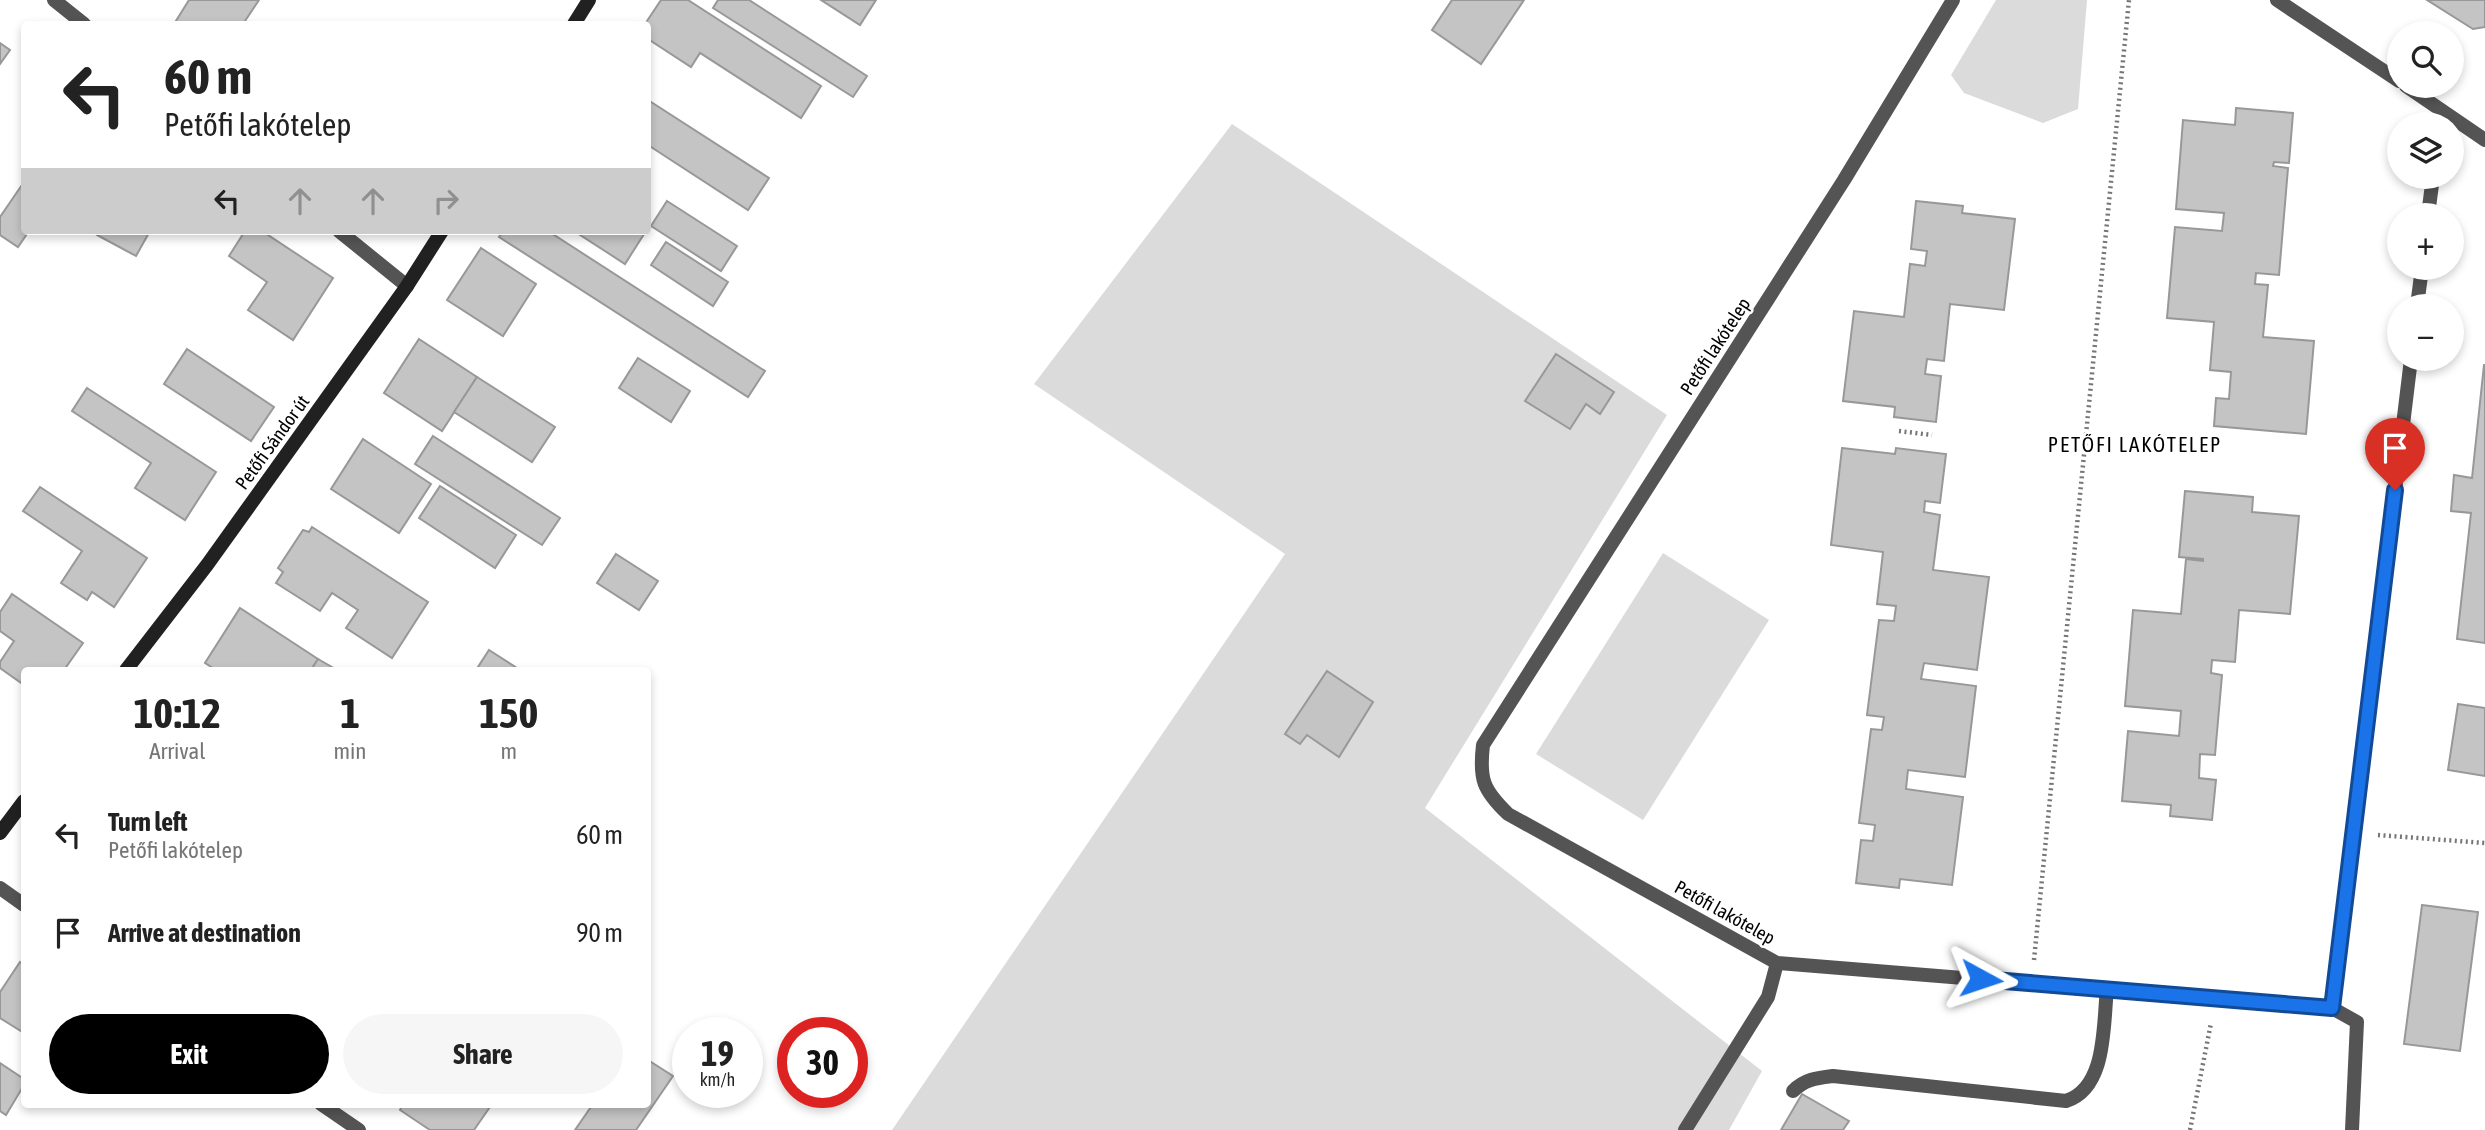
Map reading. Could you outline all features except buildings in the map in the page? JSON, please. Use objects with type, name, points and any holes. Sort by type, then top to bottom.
[{"type":"main road","points":[[576,21],[589,0]]},
{"type":"main road","name":"Petőfi Sándor út","points":[[128,667],[207,565],[407,286],[439,235]]},
{"type":"main road","points":[[0,833],[21,806]]},
{"type":"street","points":[[54,0],[80,21]]},
{"type":"street","name":"Petőfi lakótelep","points":[[1953,0],[1844,180],[1483,745],[1480,767],[1484,786],[1494,801],[1508,814],[1777,963],[2332,1008]]},
{"type":"street","points":[[2277,0],[2387,73]]},
{"type":"street","points":[[2419,98],[2435,112]]},
{"type":"street","points":[[2464,129],[2485,140]]},
{"type":"street","points":[[344,235],[407,286]]},
{"type":"street","points":[[2352,1130],[2357,1022],[2332,1008],[2410,371]]},
{"type":"street","points":[[0,888],[21,903]]},
{"type":"street","points":[[1685,1130],[1768,997],[1777,963]]},
{"type":"street","points":[[1793,1091],[1811,1079],[1833,1076],[2066,1101],[2079,1097],[2094,1075],[2098,1063],[2107,989]]},
{"type":"street","points":[[327,1108],[359,1130]]},
{"type":"path","points":[[2032,983],[2129,0]]},
{"type":"path","points":[[1899,432],[1932,435]]},
{"type":"path","points":[[2353,833],[2485,843]]},
{"type":"path","points":[[2190,1130],[2216,999]]},
{"type":"shaded area","points":[[1996,0],[2087,0],[2078,109],[2043,123],[1964,93],[1951,75]]},
{"type":"shaded area","points":[[1232,124],[1667,415],[1425,808],[1762,1071],[1729,1130],[892,1130],[1285,554],[1034,384]]},
{"type":"shaded area","points":[[1663,553],[1769,620],[1643,820],[1536,754]]},
{"type":"district","name":"PETŐFI LAKÓTELEP","points":[[2135,444]]},
{"type":"route","points":[[1981,979],[2332,1008],[2395,490]]}]
